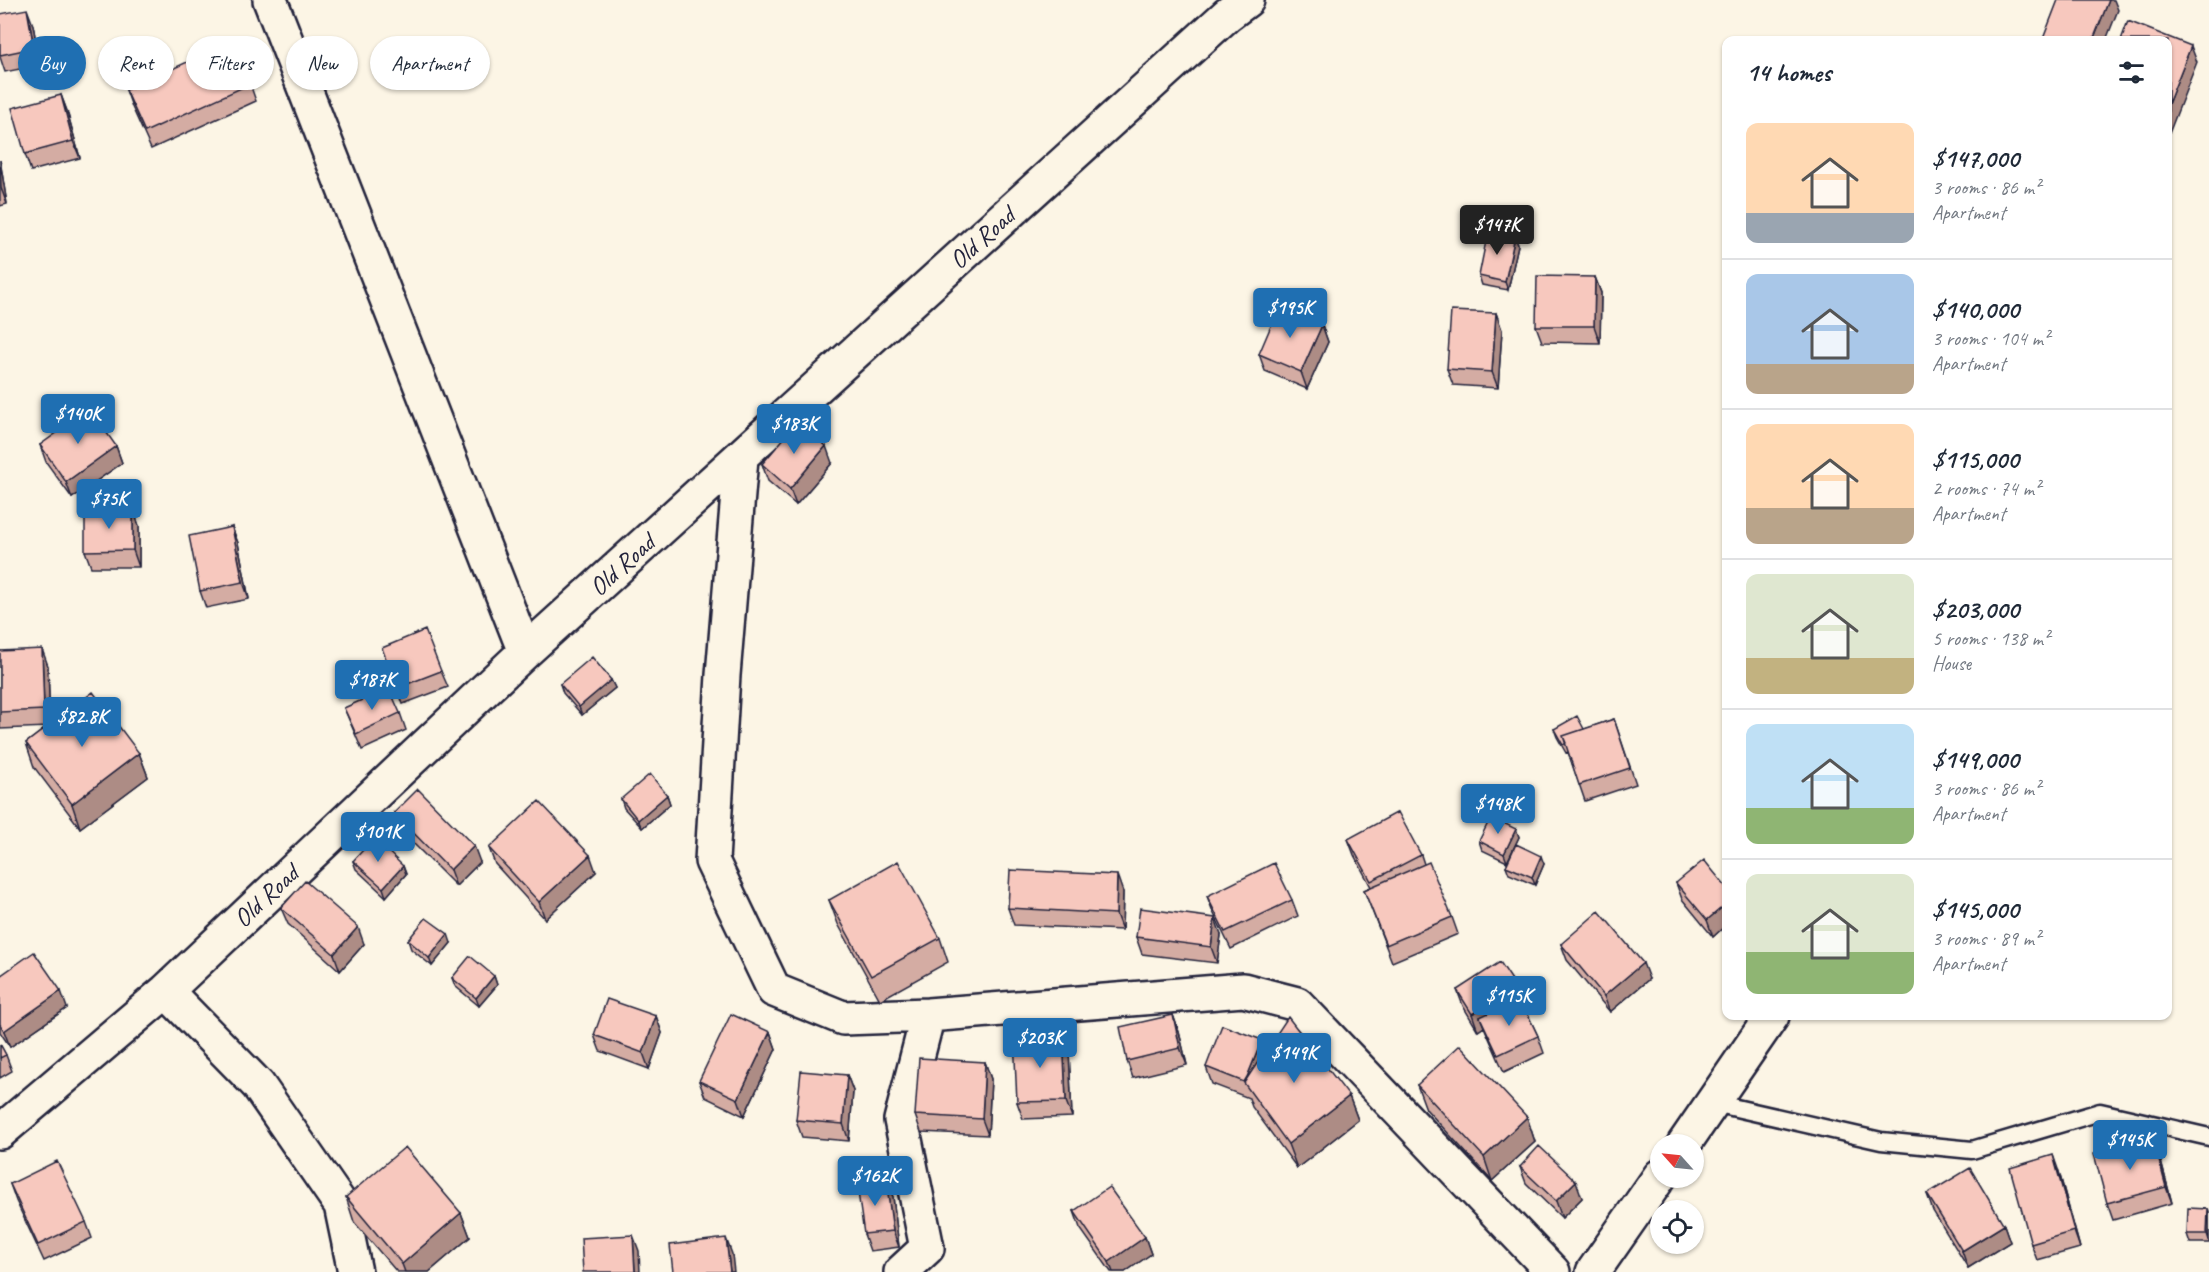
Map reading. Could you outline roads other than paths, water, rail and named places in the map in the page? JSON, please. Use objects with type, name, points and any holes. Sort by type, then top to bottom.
[{"type":"street","points":[[270,0],[525,652]]},
{"type":"street","name":"Old Road","points":[[0,1132],[166,991],[525,652],[1227,15],[1247,0]]},
{"type":"street","points":[[741,458],[723,675],[712,861],[774,990],[843,1018],[928,1015],[1244,990],[1297,1005],[1553,1272]]},
{"type":"street","points":[[166,991],[258,1085],[341,1205],[355,1272]]},
{"type":"street","points":[[901,1272],[927,1248],[901,1120],[928,1015]]},
{"type":"street","points":[[1691,1134],[1769,1020]]},
{"type":"street","points":[[1593,1272],[1652,1188]]},
{"type":"lane","points":[[1714,1103],[1881,1141],[1972,1150],[2100,1112],[2209,1137]]}]
